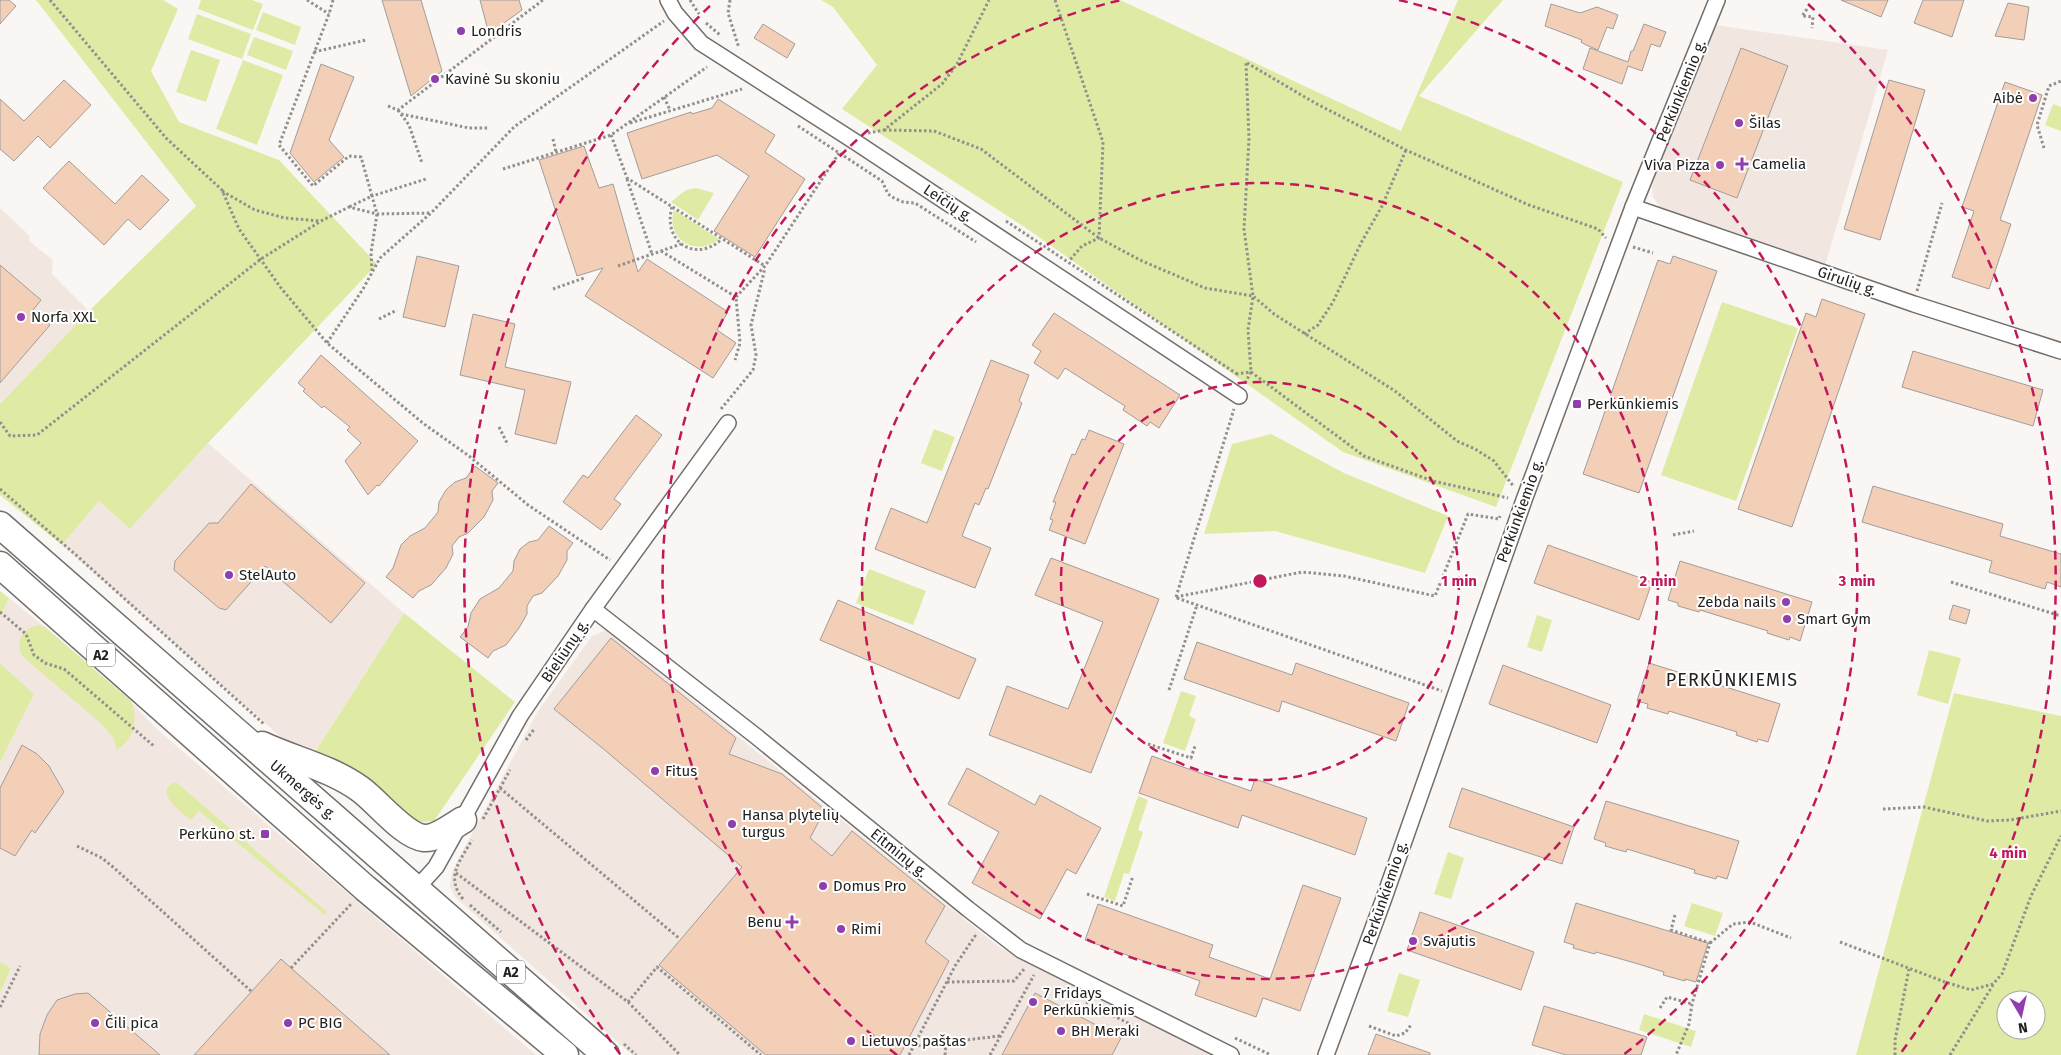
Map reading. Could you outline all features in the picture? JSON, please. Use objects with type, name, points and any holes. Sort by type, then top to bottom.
[{"type":"highway","name":"Ukmergės g.","points":[[0,525],[417,888],[614,1049]]},
{"type":"highway","name":"A2","points":[[0,565],[405,921],[565,1055]]},
{"type":"highway","points":[[238,734],[283,755],[344,778],[361,789],[404,828],[424,838],[472,827]]},
{"type":"highway","points":[[405,921],[417,888]]},
{"type":"street","name":"Perkūnkiemio g.","points":[[1326,1055],[1383,901],[1524,500],[1633,207],[1717,0]]},
{"type":"street","name":"Leičių g.","points":[[671,6],[702,43],[854,141],[1239,396]]},
{"type":"street","name":"Girulių g.","points":[[1633,207],[1914,304],[2061,351]]},
{"type":"street","name":"Bieliūnų g.","points":[[417,888],[472,827],[520,716],[593,609],[728,422]]},
{"type":"street","name":"Eitminų g.","points":[[593,609],[757,737],[1021,950],[1231,1055]]},
{"type":"path","points":[[50,0],[166,138],[222,190],[255,210],[284,218],[321,221]]},
{"type":"path","points":[[307,0],[329,14]]},
{"type":"path","points":[[333,0],[279,145],[313,186],[349,156],[361,157],[377,214],[371,253],[372,272]]},
{"type":"path","points":[[398,110],[543,0]]},
{"type":"path","points":[[730,0],[728,13],[739,48]]},
{"type":"path","points":[[884,130],[942,84],[957,64],[989,0]]},
{"type":"path","points":[[1055,0],[1103,142],[1099,238]]},
{"type":"path","points":[[327,343],[380,258],[431,214],[514,127],[671,6]]},
{"type":"path","points":[[1807,9],[1802,16],[1813,17],[1812,28]]},
{"type":"path","points":[[314,52],[366,40]]},
{"type":"path","points":[[701,62],[714,71]]},
{"type":"path","points":[[1176,597],[1239,396],[1250,372],[1248,330],[1253,296],[1244,229],[1249,139],[1246,63],[1315,103],[1406,150],[1529,205],[1598,229],[1605,238]]},
{"type":"path","points":[[503,169],[611,135],[707,66]]},
{"type":"path","points":[[2044,148],[2037,125],[2050,86],[2061,81]]},
{"type":"path","points":[[735,84],[750,94]]},
{"type":"path","points":[[626,124],[742,88]]},
{"type":"path","points":[[664,97],[670,110]]},
{"type":"path","points":[[388,106],[398,110],[409,125],[422,163]]},
{"type":"path","points":[[401,114],[469,128],[489,128]]},
{"type":"path","points":[[790,121],[882,181],[888,194],[894,198],[915,204],[979,245]]},
{"type":"path","points":[[854,141],[869,132],[884,130],[934,131],[981,149],[1099,238],[1140,260],[1205,288],[1253,296],[1274,314],[1395,391],[1457,441],[1475,449],[1494,461],[1524,500]]},
{"type":"path","points":[[611,135],[652,254]]},
{"type":"path","points":[[553,139],[556,152]]},
{"type":"path","points":[[1304,334],[1318,325],[1333,302],[1361,243],[1382,206],[1406,150]]},
{"type":"path","points":[[735,360],[740,343],[736,297],[765,266],[839,153]]},
{"type":"path","points":[[627,178],[765,266]]},
{"type":"path","points":[[0,422],[10,436],[37,435],[260,259],[321,221],[349,207],[372,196],[426,179]]},
{"type":"path","points":[[222,190],[239,229],[281,288],[327,343],[424,424],[469,456],[528,505],[623,568]]},
{"type":"path","points":[[1914,304],[1942,203]]},
{"type":"path","points":[[349,207],[377,214],[431,214]]},
{"type":"path","points":[[672,207],[669,222],[670,230],[681,244],[697,250],[707,249],[722,239]]},
{"type":"path","points":[[1069,261],[1082,246],[1099,238]]},
{"type":"path","points":[[618,266],[681,244]]},
{"type":"path","points":[[662,251],[736,297]]},
{"type":"path","points":[[728,422],[717,413],[753,370],[756,355],[752,325],[765,266]]},
{"type":"path","points":[[553,290],[584,278]]},
{"type":"path","points":[[379,319],[397,310]]},
{"type":"path","points":[[1250,372],[1364,456],[1433,481],[1524,500]]},
{"type":"path","points":[[499,427],[508,445]]},
{"type":"path","points":[[0,489],[76,554],[267,726]]},
{"type":"path","points":[[1176,597],[1302,572],[1344,576],[1435,596],[1468,514],[1499,520]]},
{"type":"path","points":[[1673,535],[1694,531]]},
{"type":"path","points":[[1951,582],[2061,616]]},
{"type":"path","points":[[1176,597],[1454,696]]},
{"type":"path","points":[[1169,690],[1197,605]]},
{"type":"path","points":[[0,612],[26,634],[34,655],[45,663],[64,669],[155,747]]},
{"type":"path","points":[[524,743],[535,728]]},
{"type":"path","points":[[1148,744],[1191,758],[1195,746]]},
{"type":"path","points":[[501,933],[462,898],[454,885],[455,873],[472,827],[500,788],[512,766]]},
{"type":"path","points":[[500,788],[680,939]]},
{"type":"path","points":[[1883,809],[1924,807],[1987,821],[2010,820],[2061,811]]},
{"type":"path","points":[[1950,1055],[1993,984],[2002,974],[2031,896],[2061,836]]},
{"type":"path","points":[[77,846],[102,858],[113,867],[252,992]]},
{"type":"path","points":[[455,873],[628,1002],[680,1055]]},
{"type":"path","points":[[1087,894],[1123,906],[1133,876]]},
{"type":"path","points":[[1675,915],[1671,930],[1710,943]]},
{"type":"path","points":[[1676,1055],[1689,1024],[1692,1004],[1710,943],[1733,924],[1750,922],[1791,938]]},
{"type":"path","points":[[1840,942],[1909,969],[1971,990],[1993,984]]},
{"type":"path","points":[[908,1055],[955,966],[967,948]]},
{"type":"path","points":[[0,1007],[20,966]]},
{"type":"path","points":[[628,1002],[657,967],[760,1055]]},
{"type":"path","points":[[1895,1055],[1895,1040],[1909,969]]},
{"type":"path","points":[[990,1055],[1034,975]]},
{"type":"path","points":[[1660,1008],[1667,998],[1692,1004]]},
{"type":"path","points":[[1369,1026],[1396,1036],[1405,1033],[1411,1025]]},
{"type":"path","points":[[913,1046],[1001,1036]]},
{"type":"path","points":[[945,1055],[946,1042]]},
{"type":"path","points":[[614,1049],[636,1055]]},
{"type":"shaded area","points":[[1715,25],[1888,50],[1825,266],[1668,212],[1659,206],[1653,197],[1652,186],[1655,176]]},
{"type":"shaded area","points":[[0,208],[29,235],[30,242],[53,260],[52,274],[89,311],[0,404]]},
{"type":"shaded area","points":[[208,443],[404,613],[312,757],[291,746],[62,545],[99,501],[130,529]]},
{"type":"shaded area","points":[[9,598],[124,695],[159,731],[536,1055],[0,1055],[0,993],[11,968],[0,962],[0,763],[34,694],[0,663],[0,617]]},
{"type":"shaded area","points":[[606,630],[999,947],[1215,1055],[632,1055],[456,898],[450,887],[452,871],[538,711],[592,636]]},
{"type":"green space","points":[[36,0],[163,0],[178,9],[151,71],[179,122],[279,160],[377,264],[208,443],[130,529],[99,501],[62,545],[0,495],[0,404],[89,311],[196,206]]},
{"type":"green space","points":[[201,0],[252,0],[263,4],[253,30],[198,9]]},
{"type":"green space","points":[[821,0],[1120,0],[1401,131],[1458,0],[1503,0],[1419,96],[1623,182],[1496,507],[1343,452],[1026,228],[842,109],[877,65],[833,7]]},
{"type":"green space","points":[[263,12],[301,27],[295,45],[256,30]]},
{"type":"green space","points":[[197,14],[251,34],[242,59],[188,39]]},
{"type":"green space","points":[[254,37],[293,51],[286,70],[247,55]]},
{"type":"green space","points":[[191,50],[220,60],[206,102],[176,92]]},
{"type":"green space","points":[[243,60],[283,75],[257,145],[216,129]]},
{"type":"green space","points":[[2053,104],[2061,107],[2061,131],[2045,125]]},
{"type":"green space","points":[[696,188],[714,193],[698,220],[671,202],[686,190]]},
{"type":"green space","points":[[674,210],[719,239],[701,247],[692,246],[684,242],[678,237],[674,229],[672,220]]},
{"type":"green space","points":[[1722,302],[1798,328],[1736,501],[1661,475]]},
{"type":"green space","points":[[934,429],[955,437],[942,471],[921,463]]},
{"type":"green space","points":[[1271,434],[1344,473],[1448,516],[1425,573],[1275,531],[1204,534],[1232,444]]},
{"type":"green space","points":[[869,569],[926,591],[913,625],[856,603]]},
{"type":"green space","points":[[0,591],[9,598],[0,617]]},
{"type":"green space","points":[[404,613],[515,702],[434,821],[415,823],[312,757]]},
{"type":"green space","points":[[1537,615],[1552,620],[1542,652],[1527,647]]},
{"type":"green space","points":[[37,625],[45,627],[131,701],[135,722],[127,741],[116,750],[114,739],[103,725],[23,657],[20,646],[21,637],[31,627]]},
{"type":"green space","points":[[1929,650],[1961,658],[1948,704],[1917,695]]},
{"type":"green space","points":[[0,663],[34,694],[0,763]]},
{"type":"green space","points":[[1181,691],[1196,696],[1189,716],[1196,719],[1185,751],[1163,743]]},
{"type":"green space","points":[[1954,693],[2061,716],[2061,1055],[1856,1055]]},
{"type":"green space","points":[[176,782],[327,912],[325,915],[199,811],[191,820],[181,812],[167,796],[169,786]]},
{"type":"green space","points":[[1138,796],[1148,800],[1138,830],[1143,832],[1129,874],[1124,873],[1115,901],[1104,897]]},
{"type":"green space","points":[[1448,852],[1464,858],[1451,899],[1434,894]]},
{"type":"green space","points":[[1692,903],[1723,913],[1715,936],[1684,926]]},
{"type":"green space","points":[[0,962],[11,968],[0,993]]},
{"type":"green space","points":[[1399,973],[1420,980],[1408,1017],[1387,1011]]},
{"type":"green space","points":[[1644,1014],[1696,1031],[1691,1047],[1639,1030]]},
{"type":"building","points":[[0,0],[9,0],[16,6],[0,24]]},
{"type":"building","points":[[382,0],[421,0],[442,71],[411,96]]},
{"type":"building","points":[[480,0],[519,0],[522,10],[489,34]]},
{"type":"building","points":[[1841,0],[1888,0],[1881,17]]},
{"type":"building","points":[[1923,0],[1964,0],[1952,37],[1914,23]]},
{"type":"building","points":[[2008,3],[2029,7],[2024,40],[1995,36]]},
{"type":"building","points":[[1551,4],[1580,13],[1597,7],[1618,15],[1613,29],[1607,27],[1598,50],[1581,42],[1582,40],[1545,26]]},
{"type":"building","points":[[763,24],[795,44],[787,58],[754,38]]},
{"type":"building","points":[[1644,24],[1666,32],[1660,47],[1651,44],[1642,71],[1628,66],[1622,84],[1583,69],[1590,48],[1628,62],[1631,51],[1633,51]]},
{"type":"building","name":"Šilas","points":[[1741,48],[1788,66],[1737,198],[1690,180]]},
{"type":"building","points":[[321,64],[354,77],[329,140],[344,157],[314,182],[290,153]]},
{"type":"building","points":[[64,80],[91,105],[50,148],[38,136],[14,161],[0,149],[0,99],[24,121]]},
{"type":"building","points":[[1889,80],[1925,90],[1880,240],[1844,229]]},
{"type":"building","points":[[2005,82],[2042,95],[2000,220],[2011,224],[1989,289],[1952,277],[1974,211],[1962,207]]},
{"type":"building","points":[[718,99],[775,135],[765,152],[805,179],[755,257],[714,231],[749,176],[717,155],[642,179],[627,133],[691,112],[692,114],[712,108]]},
{"type":"building","points":[[584,146],[599,188],[613,184],[638,272],[647,259],[728,312],[717,330],[736,343],[713,378],[585,296],[603,268],[577,276],[539,160]]},
{"type":"building","points":[[69,161],[115,204],[142,175],[169,200],[140,230],[128,219],[104,245],[43,188]]},
{"type":"building","points":[[417,256],[459,266],[445,327],[403,317]]},
{"type":"building","points":[[1673,256],[1717,271],[1639,493],[1583,474],[1658,260],[1670,264]]},
{"type":"building","name":"Norfa XXL","points":[[0,265],[41,300],[33,310],[50,325],[0,383]]},
{"type":"building","points":[[1822,299],[1865,314],[1792,527],[1738,509],[1806,313],[1816,317]]},
{"type":"building","points":[[1054,313],[1180,395],[1159,428],[1150,422],[1147,426],[1123,410],[1125,406],[1065,368],[1058,379],[1034,363],[1041,351],[1032,345]]},
{"type":"building","points":[[473,314],[515,324],[505,367],[571,382],[556,444],[515,434],[525,390],[460,375]]},
{"type":"building","points":[[1913,351],[2043,390],[2033,426],[1902,387]]},
{"type":"building","points":[[321,355],[418,441],[379,486],[377,485],[368,495],[345,461],[361,443],[347,430],[350,427],[324,406],[322,408],[303,391],[305,389],[298,383]]},
{"type":"building","points":[[991,360],[1029,375],[1019,401],[1022,403],[988,489],[986,488],[979,505],[975,503],[962,536],[991,548],[975,588],[875,549],[891,508],[927,523]]},
{"type":"building","points":[[636,415],[662,435],[614,499],[621,504],[601,530],[563,502],[583,475],[588,478]]},
{"type":"building","points":[[1089,430],[1124,444],[1085,544],[1049,530],[1053,520],[1050,519],[1056,502],[1053,502],[1072,454],[1075,455],[1082,439],[1085,440]]},
{"type":"building","points":[[475,466],[498,483],[492,491],[493,500],[484,517],[468,533],[459,537],[452,546],[453,554],[446,568],[431,585],[419,591],[413,598],[386,577],[393,568],[401,545],[410,536],[425,528],[438,512],[439,502],[446,490],[455,482],[466,478]]},
{"type":"building","points":[[251,484],[365,583],[331,623],[265,566],[226,610],[219,608],[174,570],[175,561],[209,523],[218,523]]},
{"type":"building","points":[[1873,486],[2003,524],[2000,536],[2061,554],[2061,587],[2047,582],[2045,589],[1989,572],[1992,561],[1862,522]]},
{"type":"building","points":[[549,526],[573,543],[567,551],[567,560],[558,576],[542,593],[533,596],[527,606],[527,614],[506,645],[493,651],[488,658],[460,637],[468,627],[471,613],[480,599],[499,588],[513,571],[514,561],[520,549],[529,542],[538,540]]},
{"type":"building","points":[[1548,545],[1652,582],[1639,620],[1534,583]]},
{"type":"building","points":[[1051,558],[1159,599],[1091,773],[989,735],[1007,686],[1068,709],[1103,622],[1035,595]]},
{"type":"building","points":[[1680,561],[1812,602],[1800,641],[1790,637],[1789,640],[1767,633],[1768,631],[1700,610],[1699,612],[1678,606],[1678,603],[1668,600]]},
{"type":"building","points":[[838,600],[976,659],[959,699],[820,640]]},
{"type":"building","points":[[1953,605],[1970,610],[1966,624],[1949,619]]},
{"type":"building","name":"Domus Pro","points":[[611,638],[736,738],[729,754],[782,774],[825,810],[810,838],[832,856],[852,831],[945,906],[925,942],[949,961],[900,1055],[766,1055],[659,965],[742,867],[554,709]]},
{"type":"building","points":[[1197,642],[1292,675],[1296,663],[1409,703],[1396,741],[1282,701],[1279,712],[1184,679]]},
{"type":"building","points":[[1649,663],[1780,704],[1768,742],[1758,739],[1757,742],[1736,735],[1737,732],[1669,711],[1668,714],[1647,708],[1648,704],[1637,701]]},
{"type":"building","points":[[1503,665],[1611,705],[1597,743],[1489,704]]},
{"type":"building","points":[[22,745],[37,754],[49,766],[64,792],[35,833],[32,830],[15,856],[0,848],[0,788]]},
{"type":"building","points":[[1152,756],[1251,791],[1255,779],[1367,818],[1355,855],[1242,815],[1238,828],[1139,793]]},
{"type":"building","points":[[967,768],[1035,805],[1040,795],[1101,828],[1076,874],[1067,869],[1040,919],[972,883],[999,832],[948,804]]},
{"type":"building","points":[[1462,788],[1574,827],[1562,864],[1449,827]]},
{"type":"building","points":[[1606,801],[1739,841],[1727,879],[1717,876],[1716,879],[1694,873],[1695,870],[1627,849],[1626,852],[1605,846],[1606,843],[1594,839]]},
{"type":"building","points":[[1303,885],[1341,898],[1300,1011],[1263,998],[1256,1017],[1195,995],[1200,981],[1085,940],[1098,904],[1213,945],[1209,957],[1270,979]]},
{"type":"building","points":[[1576,903],[1708,943],[1696,982],[1663,975],[1664,972],[1596,952],[1595,954],[1573,948],[1574,945],[1564,942]]},
{"type":"building","points":[[1420,912],[1534,952],[1521,990],[1407,950]]},
{"type":"building","name":"PC BIG","points":[[281,959],[291,968],[390,1055],[194,1055]]},
{"type":"building","points":[[88,993],[160,1055],[39,1055],[40,1034],[47,1015],[57,1000],[75,994]]},
{"type":"building","name":"BH Meraki","points":[[1035,993],[1121,1038],[1112,1055],[1002,1055]]},
{"type":"building","points":[[1544,1006],[1647,1037],[1641,1055],[1566,1055],[1532,1045]]},
{"type":"building","points":[[1376,1034],[1430,1053],[1430,1055],[1368,1055]]},
{"type":"place","name":"Londris","points":[[461,31]]},
{"type":"place","name":"Kavinė Su skoniu","points":[[435,79]]},
{"type":"place","name":"Aibė","points":[[2033,98]]},
{"type":"place","name":"Šilas","points":[[1739,123]]},
{"type":"place","name":"Camelia","points":[[1742,164]]},
{"type":"place","name":"Viva Pizza","points":[[1720,165]]},
{"type":"place","name":"Norfa XXL","points":[[21,317]]},
{"type":"place","name":"Perkūnkiemis","points":[[1577,404]]},
{"type":"place","name":"StelAuto","points":[[229,575]]},
{"type":"place","name":"Zebda nails","points":[[1786,602]]},
{"type":"place","name":"Smart Gym","points":[[1787,619]]},
{"type":"place","name":"Fitus","points":[[655,771]]},
{"type":"place","name":"Hansa plytelių turgus","points":[[732,824]]},
{"type":"place","name":"Perkūno st.","points":[[265,834]]},
{"type":"place","name":"Domus Pro","points":[[823,886]]},
{"type":"place","name":"Benu","points":[[792,922]]},
{"type":"place","name":"Rimi","points":[[841,929]]},
{"type":"place","name":"Svajutis","points":[[1413,941]]},
{"type":"place","name":"7 Fridays Perkūnkiemis","points":[[1033,1002]]},
{"type":"place","name":"Čili pica","points":[[95,1023]]},
{"type":"place","name":"PC BIG","points":[[288,1023]]},
{"type":"place","name":"BH Meraki","points":[[1061,1031]]},
{"type":"place","name":"Lietuvos paštas","points":[[851,1041]]},
{"type":"district","name":"PERKŪNKIEMIS","points":[[1732,680]]}]
